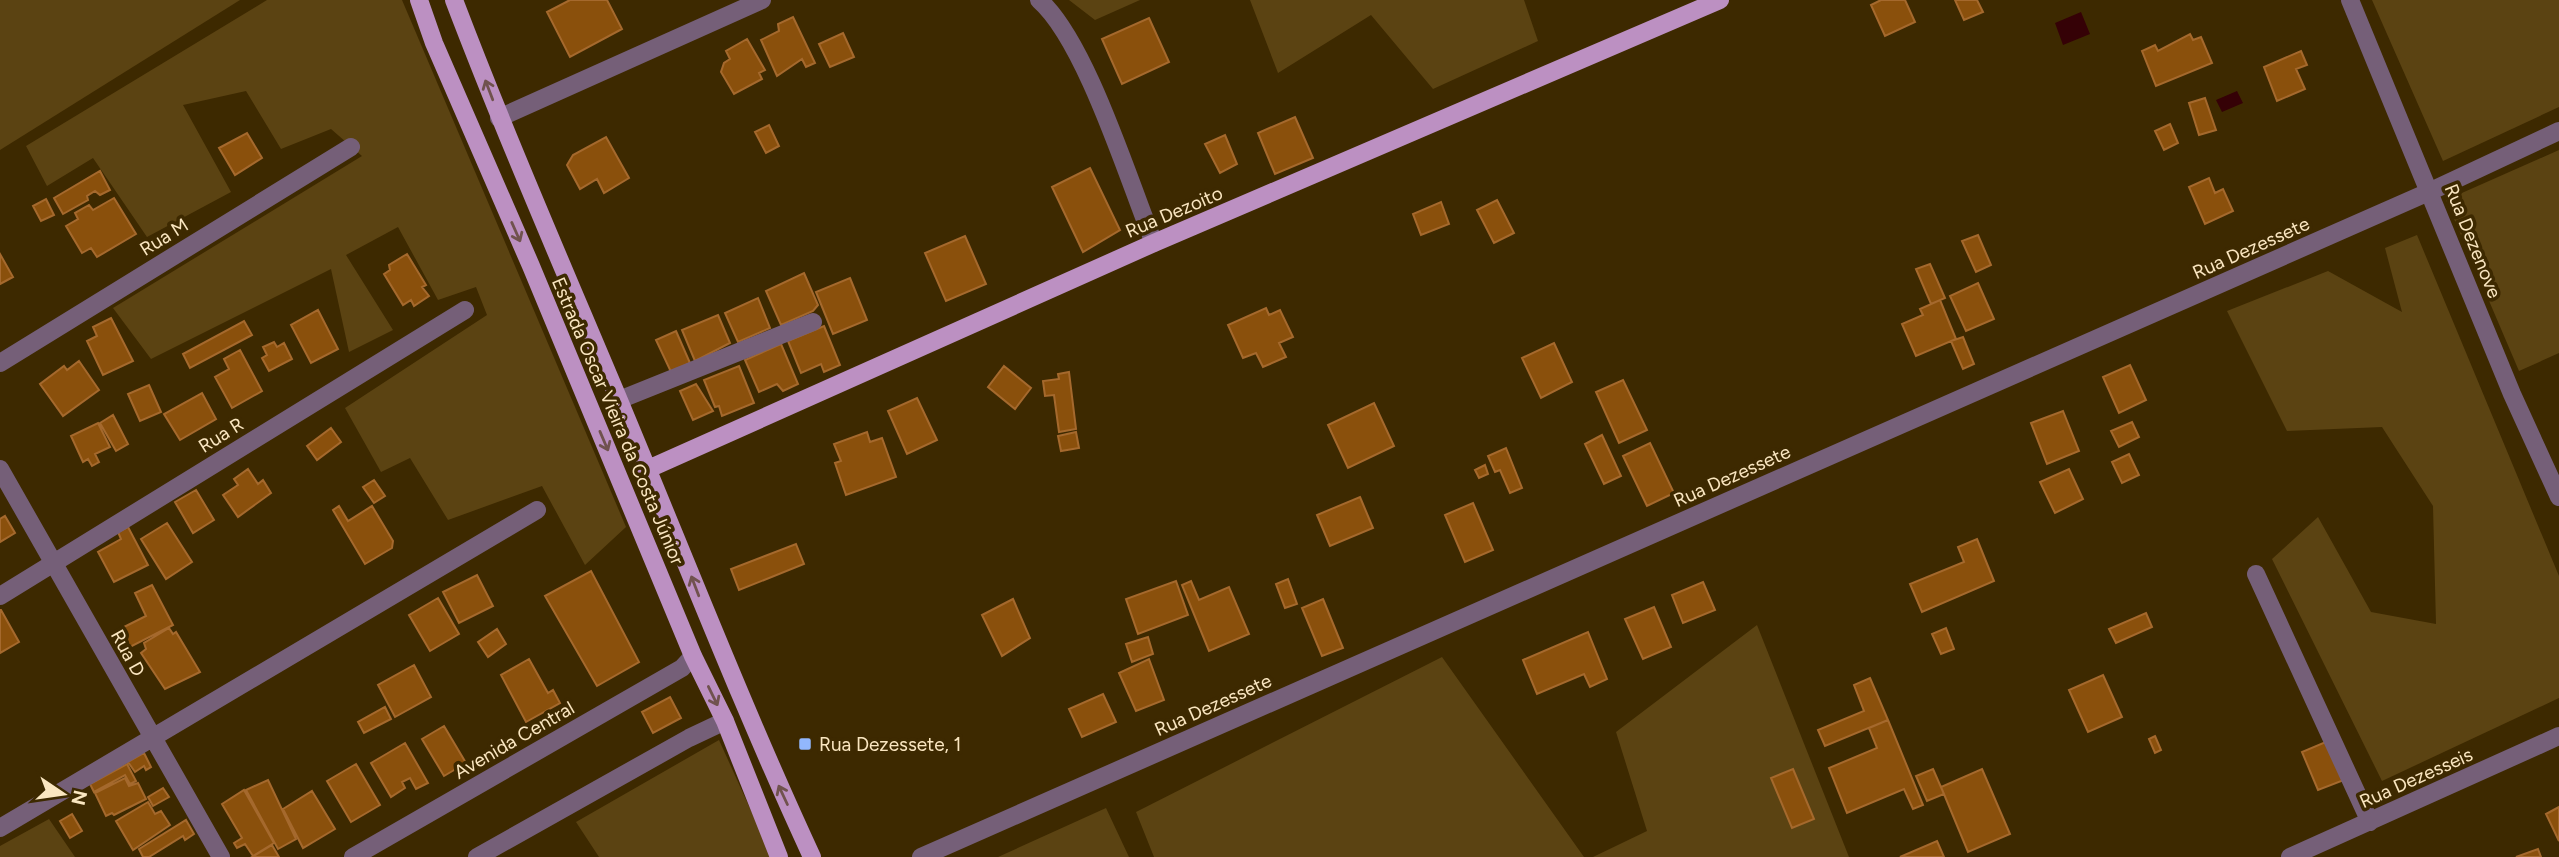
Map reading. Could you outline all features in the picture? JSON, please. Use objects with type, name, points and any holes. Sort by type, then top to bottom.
[{"type":"main road","name":"Estrada Oscar Vieira da Costa Júnior","points":[[419,0],[443,66],[536,277],[693,656],[725,721],[779,857]]},
{"type":"main road","name":"Estrada Oscar Vieira da Costa Júnior","points":[[454,0],[499,118],[619,400],[733,682],[812,857]]},
{"type":"main road","name":"Rua Dezoito","points":[[646,470],[1154,243],[1720,0]]},
{"type":"street","points":[[499,118],[762,0]]},
{"type":"street","points":[[1039,0],[1049,9],[1081,62],[1154,243]]},
{"type":"street","name":"Rua Dezenove","points":[[2350,0],[2431,191],[2512,394],[2559,497]]},
{"type":"street","name":"Rua Dezessete","points":[[921,857],[2431,191],[2559,131]]},
{"type":"street","name":"Rua M","points":[[0,363],[351,147]]},
{"type":"street","name":"Rua R","points":[[0,596],[55,565],[465,310]]},
{"type":"street","points":[[619,400],[813,322]]},
{"type":"street","name":"Rua D","points":[[0,469],[221,857]]},
{"type":"street","points":[[0,828],[537,510]]},
{"type":"street","points":[[2256,574],[2371,822]]},
{"type":"street","name":"Avenida Central","points":[[353,857],[682,668],[693,656]]},
{"type":"street","points":[[477,857],[689,738],[725,721]]},
{"type":"street","name":"Rua Dezesseis","points":[[2290,857],[2559,736]]},
{"type":"shaded area","points":[[0,0],[240,0],[0,150]]},
{"type":"shaded area","points":[[267,0],[402,0],[626,527],[585,565],[542,486],[448,520],[410,458],[381,472],[345,408],[487,315],[476,287],[438,300],[398,227],[346,255],[393,330],[349,352],[331,269],[151,359],[113,308],[362,156],[331,129],[281,149],[246,91],[183,105],[231,192],[147,237],[93,158],[47,186],[26,146]]},
{"type":"shaded area","points":[[1069,0],[1140,0],[1095,20]]},
{"type":"shaded area","points":[[1250,0],[1524,0],[1538,41],[1433,89],[1371,15],[1278,73]]},
{"type":"shaded area","points":[[2372,0],[2559,0],[2559,107],[2443,161]]},
{"type":"shaded area","points":[[2081,12],[2090,34],[2063,45],[2055,23]]},
{"type":"shaded area","points":[[2237,91],[2243,103],[2222,112],[2216,100]]},
{"type":"shaded area","points":[[2559,150],[2559,353],[2519,371],[2446,200]]},
{"type":"shaded area","points":[[2417,235],[2559,576],[2559,698],[2382,781],[2272,559],[2318,517],[2371,612],[2436,624],[2433,506],[2382,427],[2287,431],[2227,311],[2328,271],[2402,312],[2385,248]]},
{"type":"shaded area","points":[[1757,625],[1849,857],[1593,857],[1647,831],[1616,732]]},
{"type":"shaded area","points":[[1442,657],[1584,857],[1154,857],[1136,812]]},
{"type":"shaded area","points":[[719,740],[772,857],[599,857],[576,822]]},
{"type":"shaded area","points":[[1106,808],[1129,857],[998,857]]},
{"type":"shaded area","points":[[49,819],[75,857],[0,857],[0,846]]},
{"type":"building","points":[[570,0],[607,0],[622,29],[570,57],[547,12]]},
{"type":"building","points":[[1881,0],[1905,0],[1915,22],[1885,36],[1871,5]]},
{"type":"building","points":[[1955,0],[1977,0],[1983,12],[1964,20]]},
{"type":"building","points":[[793,17],[815,63],[806,67],[802,59],[777,76],[761,40],[779,31],[778,24]]},
{"type":"building","points":[[1149,18],[1169,62],[1122,84],[1102,39]]},
{"type":"building","points":[[843,33],[854,57],[830,67],[819,44]]},
{"type":"building","points":[[2190,34],[2193,40],[2201,37],[2212,63],[2156,86],[2142,51],[2155,45],[2158,51]]},
{"type":"building","points":[[747,39],[765,70],[759,73],[762,79],[734,94],[721,72],[724,63],[730,59],[726,51]]},
{"type":"building","points":[[2301,51],[2307,65],[2296,69],[2305,89],[2277,101],[2264,67]]},
{"type":"building","points":[[2205,98],[2216,130],[2199,135],[2189,103]]},
{"type":"building","points":[[1295,117],[1313,158],[1275,174],[1258,133]]},
{"type":"building","points":[[2170,124],[2178,143],[2164,150],[2155,131]]},
{"type":"building","points":[[769,125],[779,146],[766,153],[755,132]]},
{"type":"building","points":[[247,133],[262,158],[235,175],[219,148]]},
{"type":"building","points":[[1225,135],[1237,164],[1220,173],[1205,144]]},
{"type":"building","points":[[606,137],[629,178],[604,193],[597,179],[580,189],[567,165],[573,155]]},
{"type":"building","points":[[1090,168],[1120,230],[1083,252],[1052,187]]},
{"type":"building","points":[[100,171],[110,190],[100,195],[95,191],[87,196],[88,200],[63,214],[54,198]]},
{"type":"building","points":[[2209,178],[2215,193],[2223,189],[2233,211],[2205,224],[2189,187]]},
{"type":"building","points":[[114,198],[136,234],[97,257],[91,248],[82,253],[66,226],[78,219],[75,213],[89,205],[93,210]]},
{"type":"building","points":[[46,199],[54,215],[41,221],[33,206]]},
{"type":"building","points":[[1497,200],[1514,233],[1494,243],[1477,210]]},
{"type":"building","points":[[1441,202],[1449,224],[1421,235],[1413,214]]},
{"type":"building","points":[[1978,235],[1991,265],[1976,272],[1962,241]]},
{"type":"building","points":[[965,236],[986,284],[946,301],[925,253]]},
{"type":"building","points":[[0,254],[13,277],[0,284]]},
{"type":"building","points":[[407,254],[426,285],[422,287],[429,296],[414,306],[411,300],[403,305],[384,274],[390,270],[389,265]]},
{"type":"building","points":[[1930,264],[1945,298],[1931,304],[1916,269]]},
{"type":"building","points":[[804,273],[818,305],[813,311],[781,325],[766,291]]},
{"type":"building","points":[[850,278],[867,320],[833,334],[816,292]]},
{"type":"building","points":[[1978,283],[1994,319],[1966,331],[1950,296]]},
{"type":"building","points":[[758,298],[770,328],[738,342],[725,313]]},
{"type":"building","points":[[1940,300],[1956,339],[1916,356],[1902,324],[1923,315],[1920,309]]},
{"type":"building","points":[[1266,308],[1269,315],[1280,310],[1293,337],[1279,343],[1286,357],[1263,367],[1256,353],[1243,358],[1228,325]]},
{"type":"building","points":[[318,310],[338,349],[311,363],[291,325]]},
{"type":"building","points":[[718,315],[730,343],[695,361],[682,330]]},
{"type":"building","points":[[111,318],[133,361],[103,375],[87,341],[97,336],[93,327]]},
{"type":"building","points":[[244,321],[252,335],[190,368],[183,354]]},
{"type":"building","points":[[824,326],[840,365],[824,372],[821,364],[801,373],[788,341]]},
{"type":"building","points":[[676,331],[690,363],[671,372],[656,340]]},
{"type":"building","points":[[1963,337],[1974,364],[1963,369],[1951,341]]},
{"type":"building","points":[[274,342],[277,347],[284,343],[292,359],[269,371],[262,358],[267,355],[263,347]]},
{"type":"building","points":[[1554,343],[1572,382],[1541,398],[1522,358]]},
{"type":"building","points":[[781,344],[798,384],[783,391],[777,384],[759,392],[745,360]]},
{"type":"building","points":[[240,350],[262,391],[232,408],[215,377],[229,369],[224,359]]},
{"type":"building","points":[[79,361],[99,390],[63,416],[40,384],[64,366],[67,370]]},
{"type":"building","points":[[2130,365],[2146,400],[2119,413],[2103,377]]},
{"type":"building","points":[[739,366],[754,403],[722,416],[719,406],[715,407],[704,380]]},
{"type":"building","points":[[1004,366],[1031,388],[1015,409],[988,387]]},
{"type":"building","points":[[1069,372],[1076,429],[1059,432],[1054,395],[1045,396],[1043,381],[1059,379],[1058,374]]},
{"type":"building","points":[[1623,380],[1647,430],[1619,443],[1596,392]]},
{"type":"building","points":[[696,384],[713,411],[693,420],[680,391]]},
{"type":"building","points":[[149,385],[161,412],[140,421],[128,394]]},
{"type":"building","points":[[202,393],[216,419],[180,440],[164,414]]},
{"type":"building","points":[[917,398],[937,440],[907,454],[888,411]]},
{"type":"building","points":[[1374,403],[1394,446],[1348,468],[1328,425]]},
{"type":"building","points":[[2063,411],[2079,451],[2047,464],[2031,423]]},
{"type":"building","points":[[113,415],[128,444],[116,451],[100,423]]},
{"type":"building","points":[[2132,422],[2139,437],[2119,447],[2111,431]]},
{"type":"building","points":[[98,423],[110,447],[95,454],[99,462],[92,466],[88,459],[83,462],[71,436]]},
{"type":"building","points":[[331,428],[341,442],[317,460],[307,446]]},
{"type":"building","points":[[867,432],[870,442],[882,438],[896,477],[846,495],[835,463],[841,461],[834,444]]},
{"type":"building","points":[[1076,432],[1079,448],[1061,451],[1058,436]]},
{"type":"building","points":[[1602,435],[1621,476],[1604,484],[1585,444]]},
{"type":"building","points":[[1650,443],[1674,493],[1647,506],[1623,456]]},
{"type":"building","points":[[1506,448],[1522,488],[1510,493],[1500,470],[1495,472],[1488,456]]},
{"type":"building","points":[[2129,454],[2139,475],[2122,483],[2112,462]]},
{"type":"building","points":[[1485,465],[1488,474],[1479,478],[1475,470]]},
{"type":"building","points":[[248,469],[258,484],[263,480],[271,493],[238,517],[223,495],[238,485],[234,479]]},
{"type":"building","points":[[2069,469],[2083,499],[2055,513],[2040,482]]},
{"type":"building","points":[[374,480],[385,496],[374,503],[363,487]]},
{"type":"building","points":[[196,490],[214,520],[193,533],[175,502]]},
{"type":"building","points":[[1360,497],[1373,528],[1330,546],[1317,515]]},
{"type":"building","points":[[1473,503],[1493,550],[1465,562],[1445,515]]},
{"type":"building","points":[[339,506],[348,521],[372,506],[393,541],[392,548],[365,564],[333,510]]},
{"type":"building","points":[[5,516],[15,533],[0,542],[0,519]]},
{"type":"building","points":[[167,523],[192,562],[166,579],[141,539]]},
{"type":"building","points":[[128,527],[148,565],[114,582],[98,552],[121,539],[118,532]]},
{"type":"building","points":[[1977,539],[1994,581],[1922,612],[1910,584],[1964,562],[1958,547]]},
{"type":"building","points":[[796,544],[804,564],[739,590],[731,569]]},
{"type":"building","points":[[591,571],[639,662],[597,686],[545,596]]},
{"type":"building","points":[[477,575],[493,606],[459,623],[443,592]]},
{"type":"building","points":[[1288,579],[1297,604],[1285,608],[1276,584]]},
{"type":"building","points":[[1176,581],[1188,615],[1138,634],[1126,599]]},
{"type":"building","points":[[1191,581],[1199,600],[1229,587],[1249,634],[1209,651],[1182,585]]},
{"type":"building","points":[[1703,582],[1715,610],[1683,623],[1672,595]]},
{"type":"building","points":[[152,585],[173,625],[130,647],[120,629],[146,616],[135,593]]},
{"type":"building","points":[[438,598],[459,634],[430,651],[409,615]]},
{"type":"building","points":[[1013,599],[1030,638],[1002,656],[982,615]]},
{"type":"building","points":[[1323,599],[1343,648],[1322,656],[1302,608]]},
{"type":"building","points":[[1654,607],[1671,647],[1643,659],[1625,619]]},
{"type":"building","points":[[0,610],[19,642],[0,653]]},
{"type":"building","points":[[2146,613],[2152,627],[2116,643],[2109,629]]},
{"type":"building","points":[[169,628],[173,634],[176,632],[200,672],[165,689],[141,653],[146,649],[144,643]]},
{"type":"building","points":[[1946,628],[1954,649],[1941,654],[1932,634]]},
{"type":"building","points":[[497,629],[506,644],[488,657],[478,642]]},
{"type":"building","points":[[1588,632],[1607,679],[1590,687],[1584,674],[1537,694],[1523,660]]},
{"type":"building","points":[[1148,637],[1153,654],[1132,662],[1126,644]]},
{"type":"building","points":[[529,659],[548,693],[553,690],[560,703],[526,722],[501,675]]},
{"type":"building","points":[[1149,659],[1164,700],[1136,711],[1119,673]]},
{"type":"building","points":[[414,665],[431,697],[395,717],[378,685]]},
{"type":"building","points":[[2103,675],[2122,717],[2088,732],[2069,690]]},
{"type":"building","points":[[1870,678],[1888,720],[1825,746],[1818,730],[1864,711],[1854,685]]},
{"type":"building","points":[[1103,694],[1116,722],[1082,737],[1069,709]]},
{"type":"building","points":[[670,697],[681,718],[653,733],[642,712]]},
{"type":"building","points":[[385,707],[391,719],[364,733],[358,722]]},
{"type":"building","points":[[1888,720],[1923,805],[1913,809],[1904,789],[1847,813],[1829,768],[1877,748],[1869,728]]},
{"type":"building","points":[[444,726],[466,763],[444,776],[422,739]]},
{"type":"building","points":[[2155,736],[2161,750],[2155,753],[2149,739]]},
{"type":"building","points":[[2328,741],[2344,780],[2318,790],[2302,752]]},
{"type":"building","points":[[405,743],[428,783],[416,789],[410,778],[402,782],[405,788],[391,797],[371,763]]},
{"type":"building","points":[[144,753],[151,767],[146,770],[144,766],[135,772],[128,762]]},
{"type":"building","points":[[127,764],[136,781],[130,784],[125,775],[94,792],[90,784]]},
{"type":"building","points":[[356,764],[380,805],[351,822],[327,781]]},
{"type":"building","points":[[1793,769],[1814,819],[1792,828],[1771,778]]},
{"type":"building","points":[[1933,769],[1944,794],[1927,801],[1916,776]]},
{"type":"building","points":[[1982,769],[2010,834],[1968,852],[1941,787]]},
{"type":"building","points":[[125,778],[129,786],[138,783],[146,799],[114,815],[112,813],[106,816],[95,793]]},
{"type":"building","points":[[268,780],[296,839],[278,849],[246,790]]},
{"type":"building","points":[[163,788],[169,797],[153,806],[148,797]]},
{"type":"building","points":[[244,790],[274,843],[253,856],[245,844],[237,848],[234,843],[242,838],[222,804]]},
{"type":"building","points":[[312,791],[335,829],[303,848],[283,809]]},
{"type":"building","points":[[148,802],[155,814],[161,811],[170,825],[133,850],[116,821]]},
{"type":"building","points":[[2559,807],[2559,841],[2546,814]]},
{"type":"building","points":[[72,814],[82,831],[70,838],[60,821]]},
{"type":"building","points":[[186,820],[194,834],[185,840],[183,836],[149,857],[143,857],[139,849]]},
{"type":"building","points":[[1937,841],[1944,857],[1900,857]]},
{"type":"building","points":[[272,845],[279,857],[252,857]]},
{"type":"building","points":[[2538,849],[2541,857],[2516,857]]},
{"type":"place","name":"Rua Dezessete, 1","points":[[805,744]]}]
